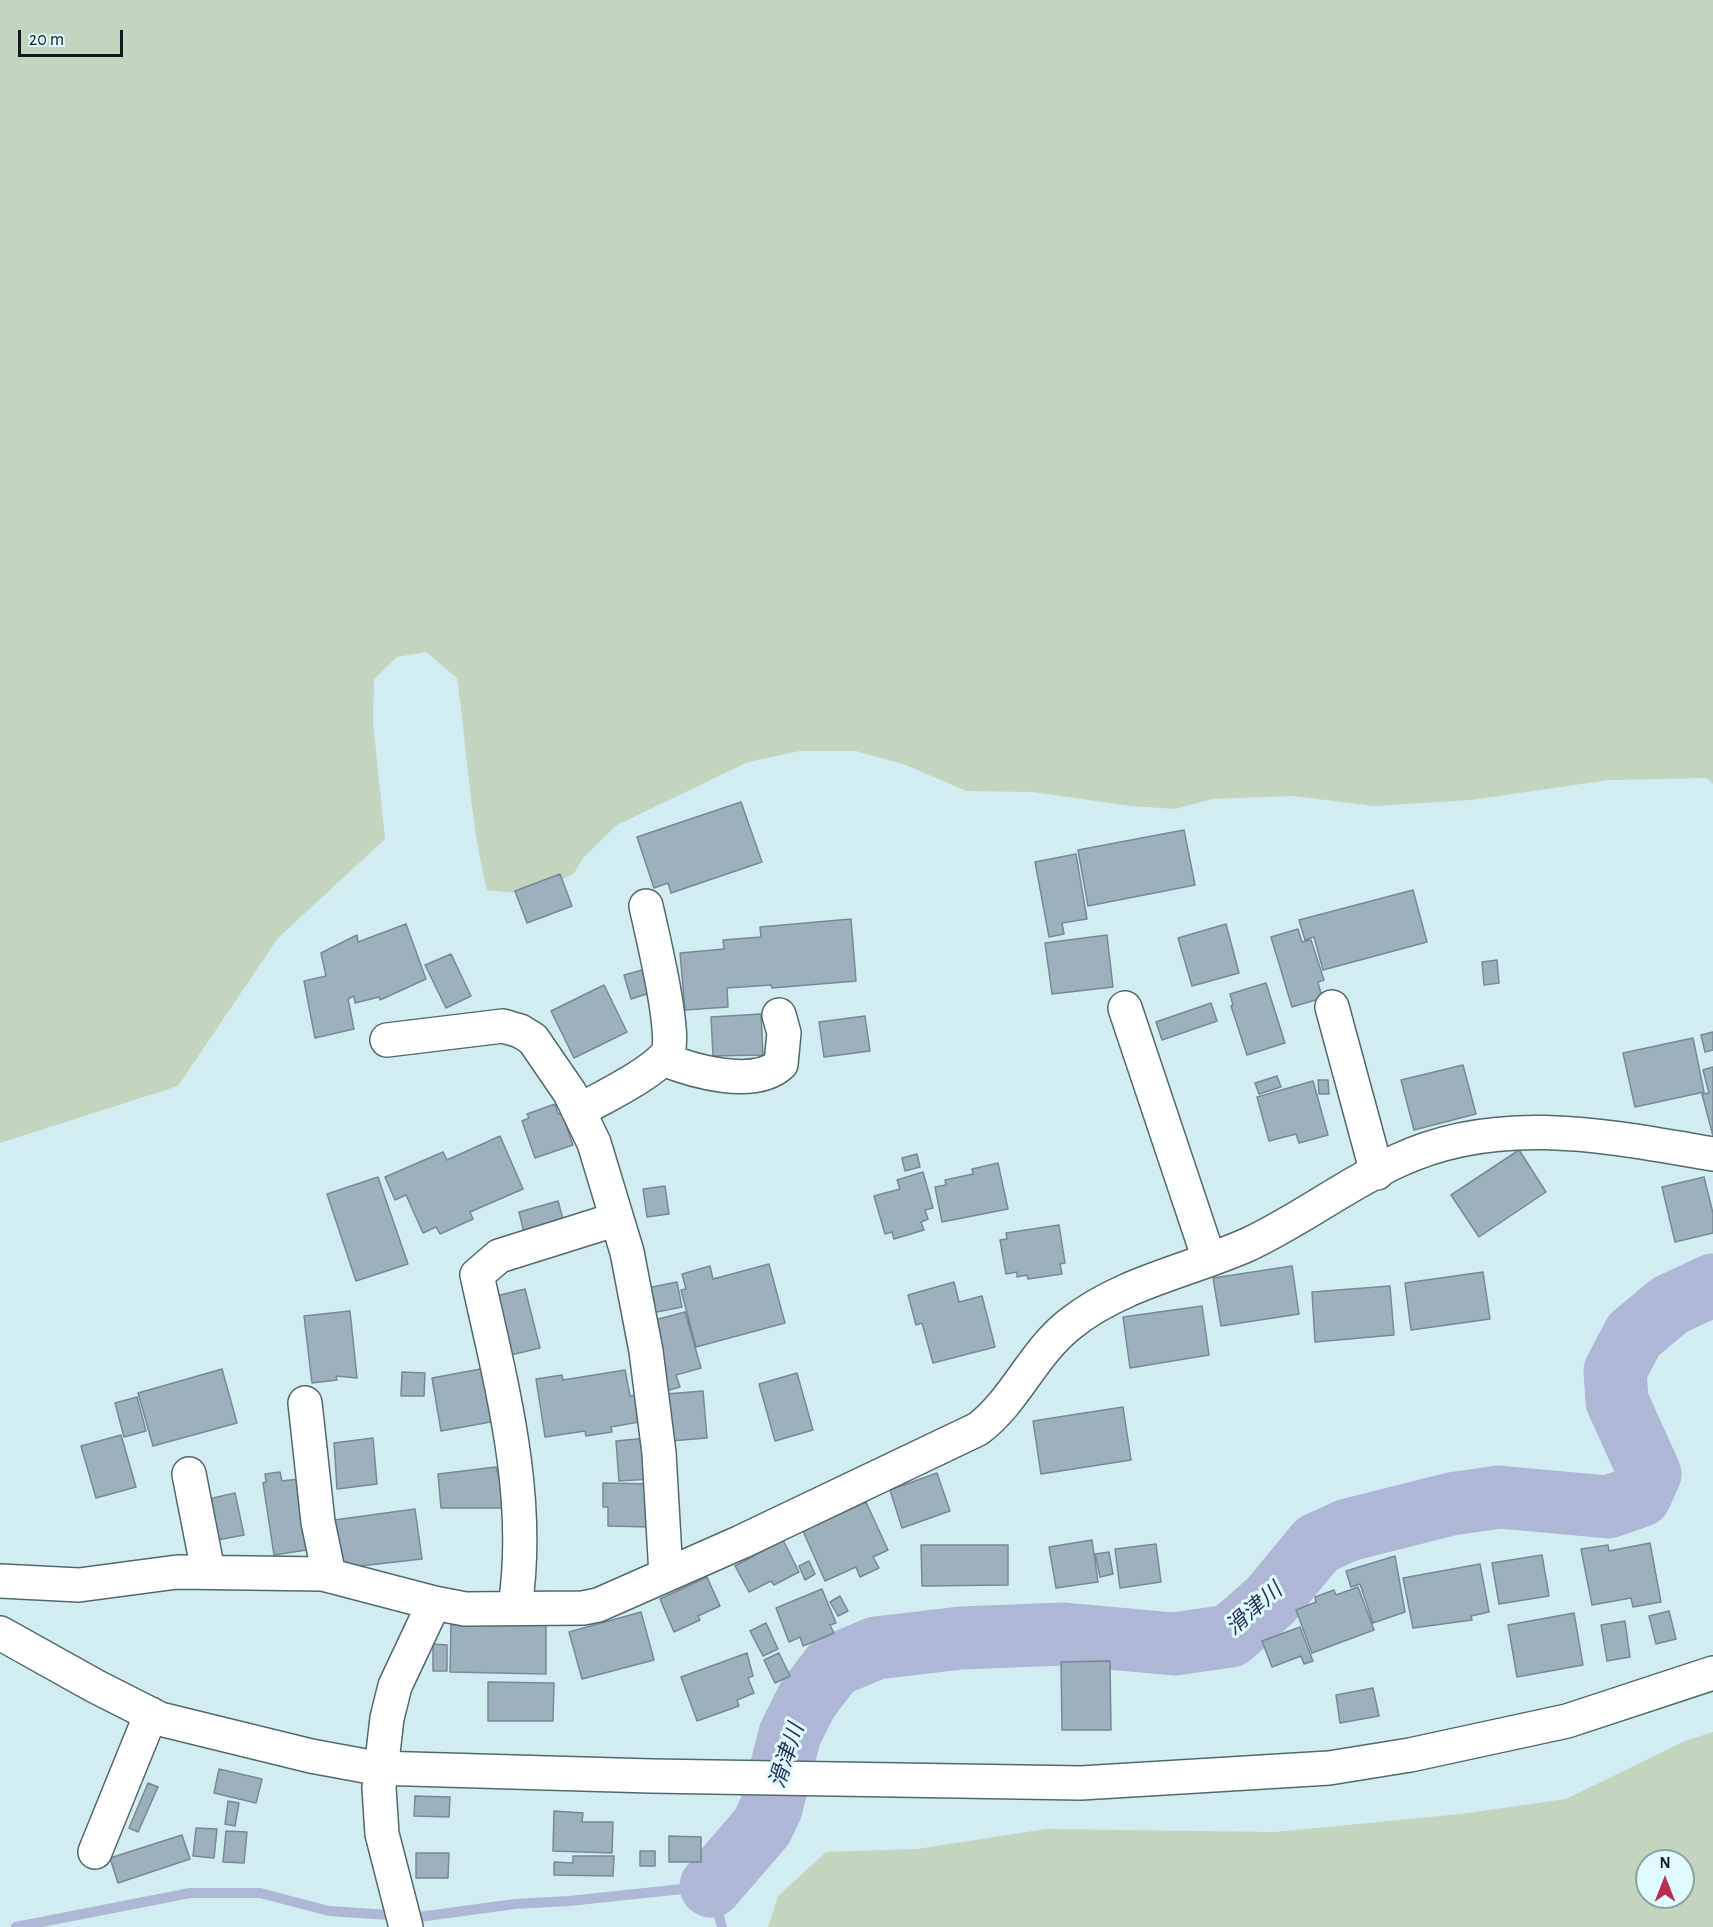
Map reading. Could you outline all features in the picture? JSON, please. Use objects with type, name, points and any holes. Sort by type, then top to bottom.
[{"type":"street","points":[[579,1111],[663,1059],[669,1052],[671,1041],[646,906]]},
{"type":"street","points":[[1332,1007],[1377,1173]]},
{"type":"street","points":[[1125,1008],[1209,1259]]},
{"type":"street","points":[[663,1059],[696,1072],[761,1076],[781,1064],[784,1033],[779,1016]]},
{"type":"street","points":[[387,1040],[503,1026],[520,1031],[533,1039],[570,1093],[594,1143],[627,1252],[646,1351],[659,1453],[662,1554],[666,1575]]},
{"type":"street","points":[[0,1581],[79,1585],[177,1572],[208,1571],[329,1575],[434,1604],[465,1609],[583,1608],[598,1605],[868,1483],[978,1429],[998,1414],[1037,1355],[1070,1324],[1118,1295],[1268,1235],[1377,1173],[1427,1148],[1513,1131],[1588,1135],[1713,1154]]},
{"type":"street","points":[[515,1607],[519,1579],[518,1495],[506,1407],[477,1275],[499,1256],[617,1219]]},
{"type":"street","points":[[305,1403],[318,1522],[329,1575]]},
{"type":"street","points":[[189,1474],[208,1571]]},
{"type":"street","points":[[406,1927],[378,1807],[387,1718],[396,1686],[434,1604]]},
{"type":"street","points":[[0,1634],[151,1714],[228,1738],[311,1756],[382,1768],[750,1778],[1081,1783],[1329,1768],[1410,1755],[1567,1721],[1713,1673]]},
{"type":"street","points":[[95,1852],[151,1714]]},
{"type":"green space","points":[[0,0],[1713,0],[1713,784],[1707,778],[1609,780],[1471,800],[1374,806],[1293,796],[1212,799],[1175,809],[1131,806],[1033,792],[967,791],[903,764],[856,751],[800,751],[748,762],[617,825],[584,857],[574,873],[536,895],[487,890],[473,811],[457,678],[426,652],[397,657],[374,679],[373,722],[385,839],[278,938],[178,1086],[0,1143]]},
{"type":"green space","points":[[1713,1732],[1713,1927],[768,1927],[778,1896],[826,1852],[917,1849],[1046,1829],[1275,1832],[1461,1814],[1566,1799],[1685,1741]]},
{"type":"building","points":[[741,802],[762,862],[671,893],[668,883],[654,888],[637,837]]},
{"type":"building","points":[[1184,830],[1195,885],[1088,906],[1078,850]]},
{"type":"building","points":[[1076,854],[1087,919],[1062,923],[1064,934],[1049,937],[1035,862]]},
{"type":"building","points":[[560,874],[572,906],[527,923],[515,891]]},
{"type":"building","points":[[1413,890],[1427,942],[1323,970],[1314,937],[1305,940],[1299,920]]},
{"type":"building","points":[[851,919],[856,981],[772,988],[771,985],[727,988],[728,1007],[685,1010],[680,953],[724,949],[723,940],[761,937],[760,927]]},
{"type":"building","points":[[406,924],[426,979],[380,1000],[379,997],[355,1003],[354,996],[348,999],[354,1029],[315,1038],[304,981],[326,976],[321,953],[357,935],[358,942]]},
{"type":"building","points":[[1226,924],[1239,973],[1192,986],[1178,938]]},
{"type":"building","points":[[1298,929],[1302,942],[1311,940],[1324,980],[1318,982],[1322,998],[1292,1007],[1271,937]]},
{"type":"building","points":[[1107,935],[1113,987],[1052,994],[1045,943]]},
{"type":"building","points":[[451,954],[471,996],[446,1008],[425,965]]},
{"type":"building","points":[[1497,960],[1499,983],[1484,985],[1482,962]]},
{"type":"building","points":[[646,969],[653,992],[631,999],[624,975]]},
{"type":"building","points":[[1266,983],[1285,1043],[1247,1055],[1231,1006],[1233,1005],[1230,994]]},
{"type":"building","points":[[604,985],[627,1032],[574,1058],[551,1011]]},
{"type":"building","points":[[1211,1003],[1217,1021],[1162,1040],[1156,1022]]},
{"type":"building","points":[[761,1014],[763,1055],[713,1056],[711,1017]]},
{"type":"building","points":[[865,1016],[870,1051],[824,1057],[819,1022]]},
{"type":"building","points":[[1713,1032],[1713,1050],[1705,1052],[1701,1035]]},
{"type":"building","points":[[1693,1038],[1704,1092],[1635,1107],[1623,1053]]},
{"type":"building","points":[[1463,1065],[1476,1114],[1414,1130],[1401,1080]]},
{"type":"building","points":[[1713,1067],[1713,1136],[1702,1094],[1709,1093],[1703,1070]]},
{"type":"building","points":[[1277,1076],[1281,1087],[1259,1094],[1255,1083]]},
{"type":"building","points":[[1318,1080],[1328,1080],[1329,1094],[1319,1094]]},
{"type":"building","points":[[1313,1081],[1328,1135],[1299,1143],[1296,1134],[1269,1141],[1257,1097]]},
{"type":"building","points":[[555,1104],[558,1114],[562,1113],[573,1145],[535,1158],[522,1121],[529,1118],[527,1114]]},
{"type":"building","points":[[500,1136],[523,1189],[470,1212],[473,1219],[440,1234],[436,1227],[423,1233],[406,1195],[395,1200],[385,1177],[443,1152],[447,1160]]},
{"type":"building","points":[[1519,1150],[1546,1192],[1479,1237],[1451,1195]]},
{"type":"building","points":[[917,1154],[920,1167],[905,1171],[902,1158]]},
{"type":"building","points":[[998,1163],[1008,1209],[942,1222],[935,1187],[946,1185],[945,1180],[973,1174],[972,1169]]},
{"type":"building","points":[[923,1172],[933,1208],[925,1210],[928,1219],[921,1222],[924,1230],[894,1239],[892,1232],[885,1234],[874,1196],[900,1189],[897,1180]]},
{"type":"building","points":[[378,1177],[408,1264],[356,1281],[327,1194]]},
{"type":"building","points":[[1704,1177],[1713,1213],[1713,1233],[1675,1242],[1662,1187]]},
{"type":"building","points":[[665,1186],[669,1214],[647,1217],[643,1189]]},
{"type":"building","points":[[558,1201],[565,1226],[525,1237],[519,1212]]},
{"type":"building","points":[[1059,1225],[1065,1263],[1060,1264],[1062,1274],[1028,1279],[1027,1275],[1017,1277],[1017,1272],[1006,1274],[1000,1240],[1007,1239],[1006,1233]]},
{"type":"building","points":[[769,1264],[785,1323],[696,1347],[681,1290],[686,1289],[682,1274],[710,1266],[713,1279]]},
{"type":"building","points":[[1292,1266],[1299,1314],[1221,1326],[1213,1278]]},
{"type":"building","points":[[1483,1272],[1490,1319],[1411,1330],[1405,1283]]},
{"type":"building","points":[[677,1282],[682,1307],[652,1313],[647,1288]]},
{"type":"building","points":[[954,1282],[959,1302],[982,1296],[995,1347],[933,1363],[922,1323],[916,1325],[908,1295]]},
{"type":"building","points":[[1390,1286],[1394,1335],[1315,1342],[1312,1292]]},
{"type":"building","points":[[525,1289],[540,1348],[511,1355],[496,1296]]},
{"type":"building","points":[[1202,1306],[1209,1355],[1130,1368],[1123,1317]]},
{"type":"building","points":[[350,1311],[357,1378],[336,1376],[337,1380],[312,1383],[304,1316]]},
{"type":"building","points":[[685,1312],[701,1368],[676,1375],[680,1387],[666,1391],[651,1321]]},
{"type":"building","points":[[486,1368],[496,1421],[441,1431],[432,1378]]},
{"type":"building","points":[[222,1369],[237,1423],[153,1446],[138,1393]]},
{"type":"building","points":[[625,1370],[630,1396],[635,1395],[639,1422],[611,1427],[612,1432],[586,1436],[585,1431],[545,1437],[536,1379],[562,1375],[563,1380]]},
{"type":"building","points":[[402,1372],[425,1373],[424,1396],[401,1396]]},
{"type":"building","points":[[797,1373],[813,1430],[775,1441],[759,1384]]},
{"type":"building","points":[[703,1391],[707,1438],[670,1441],[666,1394]]},
{"type":"building","points":[[137,1397],[146,1431],[124,1437],[115,1403]]},
{"type":"building","points":[[1123,1407],[1131,1460],[1041,1474],[1033,1421]]},
{"type":"building","points":[[121,1435],[136,1487],[96,1498],[81,1446]]},
{"type":"building","points":[[373,1438],[377,1484],[337,1489],[334,1443]]},
{"type":"building","points":[[647,1438],[652,1479],[619,1481],[616,1441]]},
{"type":"building","points":[[496,1467],[508,1508],[441,1508],[438,1474]]},
{"type":"building","points":[[280,1472],[282,1481],[299,1479],[313,1549],[274,1555],[263,1483],[266,1482],[265,1474]]},
{"type":"building","points":[[937,1473],[950,1511],[902,1528],[890,1490]]},
{"type":"building","points":[[603,1483],[652,1484],[651,1527],[608,1526],[608,1507],[603,1507]]},
{"type":"building","points":[[235,1493],[244,1535],[212,1541],[204,1500]]},
{"type":"building","points":[[866,1502],[888,1550],[873,1557],[879,1568],[860,1577],[856,1567],[825,1581],[803,1531]]},
{"type":"building","points":[[415,1509],[422,1559],[342,1568],[334,1520]]},
{"type":"building","points":[[783,1540],[799,1572],[774,1585],[771,1581],[749,1592],[735,1566]]},
{"type":"building","points":[[1092,1540],[1098,1582],[1056,1588],[1049,1547]]},
{"type":"building","points":[[1650,1543],[1661,1602],[1633,1607],[1631,1598],[1592,1605],[1581,1549],[1608,1545],[1609,1551]]},
{"type":"building","points":[[1156,1544],[1161,1582],[1120,1588],[1115,1549]]},
{"type":"building","points":[[921,1545],[1008,1545],[1008,1585],[922,1586]]},
{"type":"building","points":[[1109,1552],[1113,1574],[1100,1577],[1095,1554]]},
{"type":"building","points":[[1542,1555],[1549,1596],[1499,1604],[1492,1563]]},
{"type":"building","points":[[1395,1556],[1405,1612],[1373,1623],[1360,1584],[1351,1587],[1346,1571]]},
{"type":"building","points":[[809,1561],[815,1574],[805,1580],[799,1566]]},
{"type":"building","points":[[1480,1564],[1489,1612],[1471,1616],[1472,1620],[1413,1628],[1403,1578]]},
{"type":"building","points":[[707,1577],[720,1606],[698,1616],[700,1620],[674,1632],[660,1599]]},
{"type":"building","points":[[1358,1587],[1374,1630],[1312,1653],[1296,1610],[1316,1602],[1315,1597],[1334,1590],[1336,1595]]},
{"type":"building","points":[[822,1589],[836,1623],[830,1625],[834,1633],[803,1646],[800,1637],[789,1642],[776,1608]]},
{"type":"building","points":[[840,1596],[848,1611],[838,1616],[830,1602]]},
{"type":"building","points":[[1669,1611],[1676,1639],[1656,1644],[1649,1616]]},
{"type":"building","points":[[641,1612],[654,1660],[582,1679],[569,1632]]},
{"type":"building","points":[[1574,1613],[1583,1665],[1517,1677],[1508,1625]]},
{"type":"building","points":[[1625,1621],[1630,1657],[1607,1661],[1601,1625]]},
{"type":"building","points":[[766,1623],[778,1649],[763,1656],[750,1631]]},
{"type":"building","points":[[451,1625],[546,1625],[546,1674],[450,1672]]},
{"type":"building","points":[[1300,1627],[1313,1661],[1304,1664],[1301,1656],[1272,1667],[1262,1641]]},
{"type":"building","points":[[433,1644],[447,1645],[447,1671],[433,1671]]},
{"type":"building","points":[[747,1653],[753,1676],[748,1678],[754,1693],[737,1700],[739,1706],[697,1721],[681,1677]]},
{"type":"building","points":[[779,1653],[790,1676],[775,1683],[764,1660]]},
{"type":"building","points":[[1110,1661],[1111,1730],[1062,1730],[1061,1662]]},
{"type":"building","points":[[488,1682],[554,1683],[553,1721],[488,1721]]},
{"type":"building","points":[[1373,1688],[1379,1716],[1340,1723],[1336,1695]]},
{"type":"building","points":[[219,1769],[262,1779],[256,1803],[214,1793]]},
{"type":"building","points":[[148,1783],[158,1787],[138,1832],[129,1828]]},
{"type":"building","points":[[415,1796],[450,1797],[449,1817],[414,1816]]},
{"type":"building","points":[[228,1801],[239,1803],[235,1826],[225,1824]]},
{"type":"building","points":[[554,1811],[583,1813],[582,1822],[613,1822],[612,1853],[553,1851]]},
{"type":"building","points":[[196,1828],[217,1829],[214,1858],[193,1856]]},
{"type":"building","points":[[226,1831],[247,1832],[244,1863],[223,1862]]},
{"type":"building","points":[[182,1835],[190,1859],[118,1883],[110,1858]]},
{"type":"building","points":[[669,1836],[701,1837],[701,1862],[669,1862]]},
{"type":"building","points":[[640,1851],[655,1851],[655,1866],[640,1866]]},
{"type":"building","points":[[416,1853],[449,1853],[448,1878],[416,1878]]},
{"type":"building","points":[[573,1856],[614,1856],[613,1876],[554,1875],[554,1862],[573,1863]]},
{"type":"waterway","name":"滑津川","points":[[711,1886],[762,1827],[771,1808],[790,1734],[807,1700],[833,1666],[876,1648],[961,1638],[1064,1634],[1174,1644],[1230,1636],[1270,1601],[1317,1544],[1348,1530],[1451,1504],[1499,1497],[1608,1507],[1640,1496],[1650,1474],[1617,1401],[1615,1371],[1634,1335],[1670,1305],[1713,1285]]},
{"type":"waterway","points":[[16,1927],[190,1893],[260,1893],[329,1911],[419,1917],[515,1904],[569,1901],[711,1886],[722,1927]]}]
